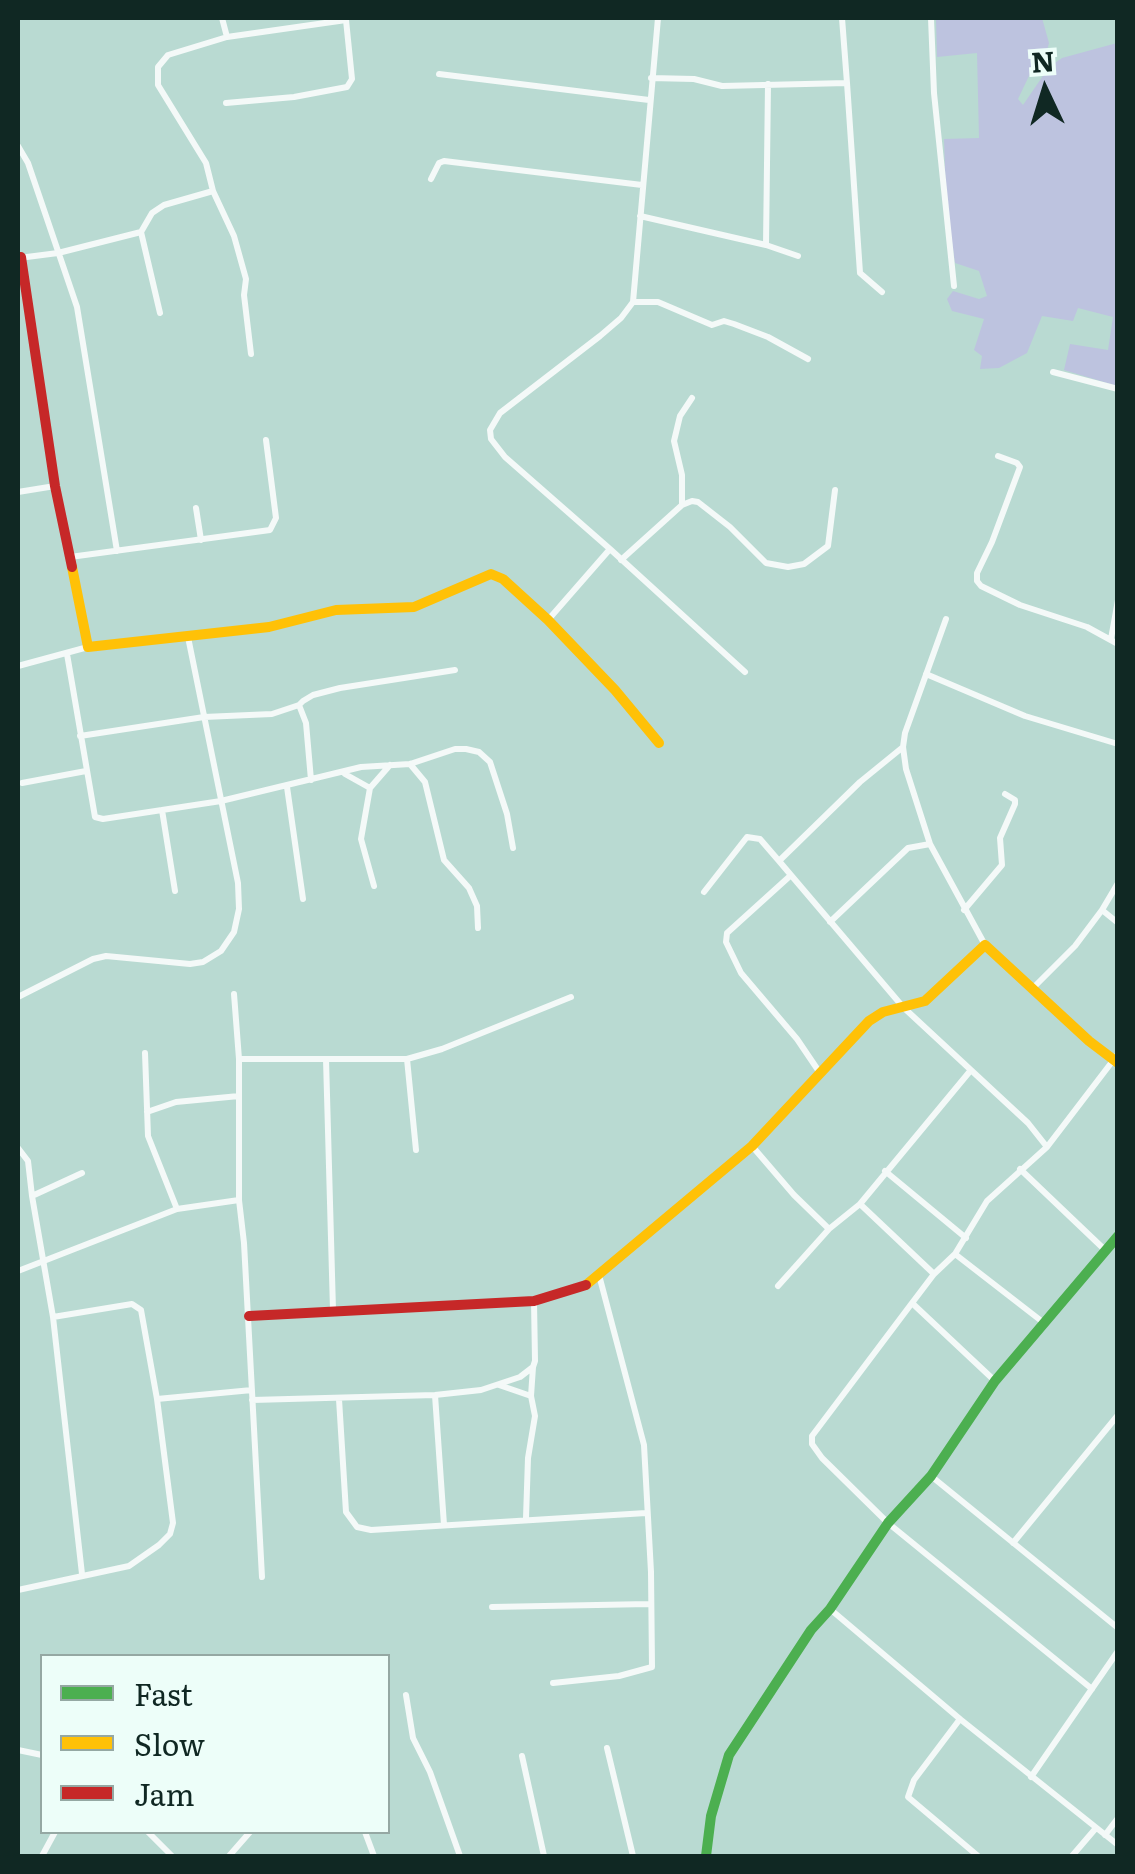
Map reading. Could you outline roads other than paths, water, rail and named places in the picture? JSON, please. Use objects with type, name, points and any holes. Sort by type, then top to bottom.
[{"type":"street","points":[[222,18],[227,37]]},
{"type":"street","points":[[658,18],[633,302],[600,336],[500,413],[490,430],[491,439],[505,457],[745,672]]},
{"type":"street","points":[[842,18],[860,273],[882,292]]},
{"type":"street","points":[[932,18],[934,93],[954,286]]},
{"type":"street","points":[[226,103],[347,87],[352,79],[346,20],[227,37],[168,55],[158,66],[158,85],[206,163],[213,190],[234,236],[246,278],[251,354]]},
{"type":"street","points":[[439,74],[648,100]]},
{"type":"street","points":[[652,78],[694,79],[722,86],[847,83]]},
{"type":"street","points":[[766,245],[768,84]]},
{"type":"street","points":[[18,146],[28,163],[77,307],[117,551]]},
{"type":"street","points":[[431,179],[444,161],[642,185]]},
{"type":"street","points":[[160,313],[141,232],[152,213],[164,205],[213,190]]},
{"type":"street","points":[[640,216],[798,256]]},
{"type":"street","points":[[88,647],[55,486],[20,258],[58,253],[141,232]]},
{"type":"street","points":[[633,302],[658,302],[712,324],[734,324],[768,337],[808,360]]},
{"type":"street","points":[[1054,372],[1118,389]]},
{"type":"street","points":[[682,506],[682,475],[674,441],[680,416],[692,398]]},
{"type":"street","points":[[70,557],[260,533],[274,524],[276,518],[266,440]]},
{"type":"street","points":[[998,456],[1020,467],[977,573],[981,586],[1114,641],[1118,600]]},
{"type":"street","points":[[18,492],[55,486]]},
{"type":"street","points":[[621,560],[682,506],[698,502],[766,563],[788,567],[804,564],[828,546],[835,490]]},
{"type":"street","points":[[196,508],[201,540]]},
{"type":"street","points":[[548,620],[610,549]]},
{"type":"street","points":[[18,666],[88,647],[269,627],[336,610],[414,608],[491,574],[503,579],[548,620],[659,743]]},
{"type":"street","points":[[946,619],[903,747],[930,844],[985,945],[1089,1042],[1116,1058],[1048,1147],[987,1201],[955,1254],[912,1302],[812,1436],[812,1444],[888,1523],[1092,1688]]},
{"type":"street","points":[[18,997],[92,958],[202,962],[220,951],[234,932],[240,910],[238,883],[188,637]]},
{"type":"street","points":[[66,654],[95,817],[221,801],[361,767],[410,764],[455,749],[479,752],[490,762],[508,814],[514,848]]},
{"type":"street","points":[[80,736],[204,717],[258,716],[299,704],[312,694],[455,670]]},
{"type":"street","points":[[926,674],[1024,716],[1118,744]]},
{"type":"street","points":[[299,704],[306,723],[311,780]]},
{"type":"street","points":[[780,861],[860,782],[903,747]]},
{"type":"street","points":[[410,764],[425,782],[444,860],[471,892],[478,928]]},
{"type":"street","points":[[374,886],[361,839],[370,788],[390,765]]},
{"type":"street","points":[[22,782],[86,771]]},
{"type":"street","points":[[344,773],[370,788]]},
{"type":"street","points":[[287,787],[303,900]]},
{"type":"street","points":[[964,910],[1002,866],[1000,838],[1016,804],[1004,794]]},
{"type":"street","points":[[162,810],[175,890]]},
{"type":"street","points":[[704,892],[748,837],[760,840],[903,1007],[1028,1123],[1048,1147]]},
{"type":"street","points":[[830,922],[908,848],[930,844]]},
{"type":"street","points":[[790,876],[727,934],[726,942],[742,973],[797,1039],[820,1074]]},
{"type":"street","points":[[1033,988],[1075,946],[1118,884]]},
{"type":"street","points":[[1102,910],[1118,923]]},
{"type":"street","points":[[248,1316],[534,1301],[571,1294],[599,1275],[752,1146],[869,1021],[883,1012],[925,1001],[985,945]]},
{"type":"street","points":[[234,994],[239,1059],[239,1200],[262,1576]]},
{"type":"street","points":[[239,1059],[408,1058],[442,1049],[571,997]]},
{"type":"street","points":[[145,1053],[148,1136],[177,1209]]},
{"type":"street","points":[[408,1058],[416,1150]]},
{"type":"street","points":[[326,1059],[333,1310]]},
{"type":"street","points":[[778,1286],[829,1229],[860,1204],[971,1070]]},
{"type":"street","points":[[146,1113],[174,1102],[238,1096]]},
{"type":"street","points":[[752,1146],[794,1196],[829,1229]]},
{"type":"street","points":[[18,1148],[28,1161],[53,1316],[82,1574]]},
{"type":"street","points":[[1020,1169],[1105,1250]]},
{"type":"street","points":[[885,1171],[966,1238]]},
{"type":"street","points":[[32,1196],[82,1173]]},
{"type":"street","points":[[18,1270],[177,1209],[239,1200]]},
{"type":"street","points":[[860,1204],[934,1274]]},
{"type":"street","points":[[706,1856],[710,1816],[730,1756],[811,1630],[888,1523],[931,1476],[995,1381],[1118,1236]]},
{"type":"street","points":[[955,1254],[1045,1324]]},
{"type":"street","points":[[553,1682],[648,1670],[652,1661],[652,1572],[644,1445],[599,1275]]},
{"type":"street","points":[[526,1518],[528,1458],[535,1416],[534,1301]]},
{"type":"street","points":[[912,1302],[995,1381]]},
{"type":"street","points":[[18,1590],[129,1566],[170,1534],[173,1522],[144,1318],[132,1304],[53,1316]]},
{"type":"street","points":[[252,1400],[434,1396],[497,1384],[520,1377],[534,1367]]},
{"type":"street","points":[[497,1384],[532,1396]]},
{"type":"street","points":[[158,1399],[252,1390]]},
{"type":"street","points":[[434,1396],[444,1525]]},
{"type":"street","points":[[339,1399],[346,1512],[357,1527],[371,1530],[646,1513]]},
{"type":"street","points":[[1013,1542],[1118,1415]]},
{"type":"street","points":[[931,1476],[1118,1628]]},
{"type":"street","points":[[492,1607],[649,1604]]},
{"type":"street","points":[[830,1608],[960,1720],[1118,1846]]},
{"type":"street","points":[[1030,1777],[1118,1651]]},
{"type":"street","points":[[406,1695],[413,1738],[430,1772],[460,1856]]},
{"type":"street","points":[[960,1720],[914,1780],[908,1797],[978,1856]]},
{"type":"street","points":[[606,1748],[634,1856]]},
{"type":"street","points":[[522,1756],[544,1856]]},
{"type":"street","points":[[1104,1835],[1118,1818]]},
{"type":"street","points":[[1072,1856],[1096,1828]]},
{"type":"street","points":[[150,1834],[172,1856]]},
{"type":"street","points":[[228,1856],[248,1834]]}]
